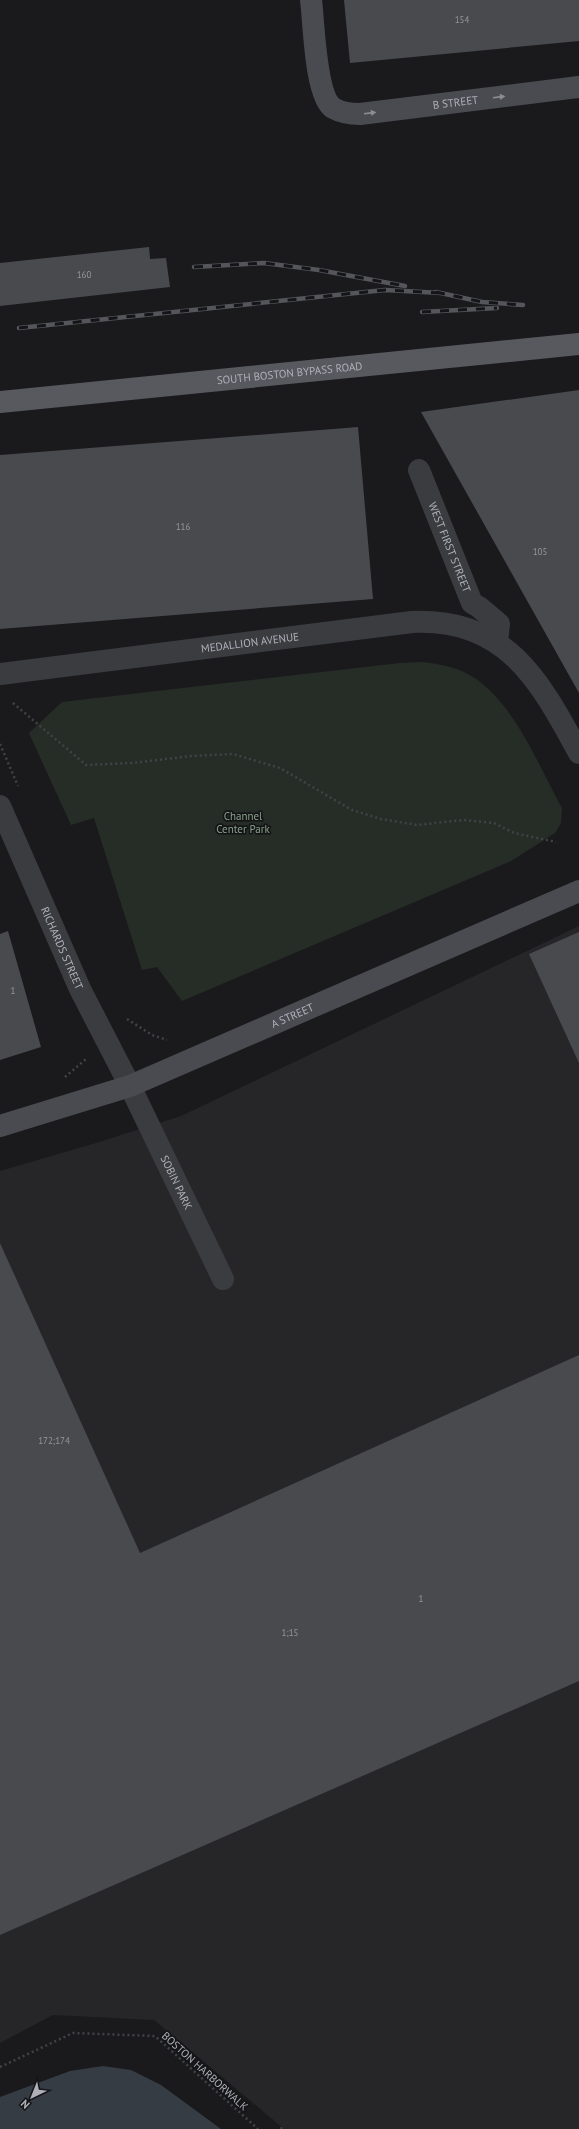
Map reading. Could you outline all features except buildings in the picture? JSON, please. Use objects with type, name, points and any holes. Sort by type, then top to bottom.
[{"type":"main road","name":"B STREET","points":[[311,0],[320,86],[332,107],[346,114],[360,114],[579,87]]},
{"type":"main road","name":"SOUTH BOSTON BYPASS ROAD","points":[[0,402],[579,344]]},
{"type":"main road","name":"A STREET","points":[[0,1126],[130,1086],[579,891]]},
{"type":"street","name":"WEST FIRST STREET","points":[[419,470],[472,603],[480,607],[500,624],[497,642]]},
{"type":"street","name":"MEDALLION AVENUE","points":[[0,674],[412,622],[437,622],[460,626],[497,642]]},
{"type":"street","points":[[497,642],[519,661],[535,680],[579,753]]},
{"type":"street","name":"RICHARDS STREET","points":[[0,806],[80,989],[130,1086]]},
{"type":"street","name":"SOBIN PARK","points":[[130,1086],[223,1279]]},
{"type":"path","points":[[12,703],[86,765],[132,763],[191,756],[233,754],[280,768],[352,810],[381,819],[417,824],[463,820],[494,823],[514,833],[556,842]]},
{"type":"path","points":[[59,1082],[131,1022]]},
{"type":"path","name":"BOSTON HARBORWALK","points":[[0,2067],[73,2034],[155,2036],[258,2129]]},
{"type":"shaded area","points":[[579,926],[579,2129],[284,2129],[154,2020],[53,2015],[0,2043],[0,1171],[181,1116]]},
{"type":"shaded area","points":[[103,2066],[131,2070],[161,2085],[221,2129],[0,2129],[0,2097],[70,2071]]},
{"type":"green space","name":"Channel Center Park","points":[[423,662],[439,664],[464,672],[481,682],[496,696],[522,732],[562,808],[561,823],[555,833],[511,861],[182,1001],[157,967],[142,970],[94,818],[71,825],[29,733],[62,702],[400,663]]},
{"type":"railway","points":[[194,267],[264,263],[319,270],[405,286]]},
{"type":"railway","points":[[19,328],[385,290],[441,293]]},
{"type":"railway","points":[[436,292],[482,302],[523,305]]},
{"type":"railway","points":[[422,312],[497,308]]}]
